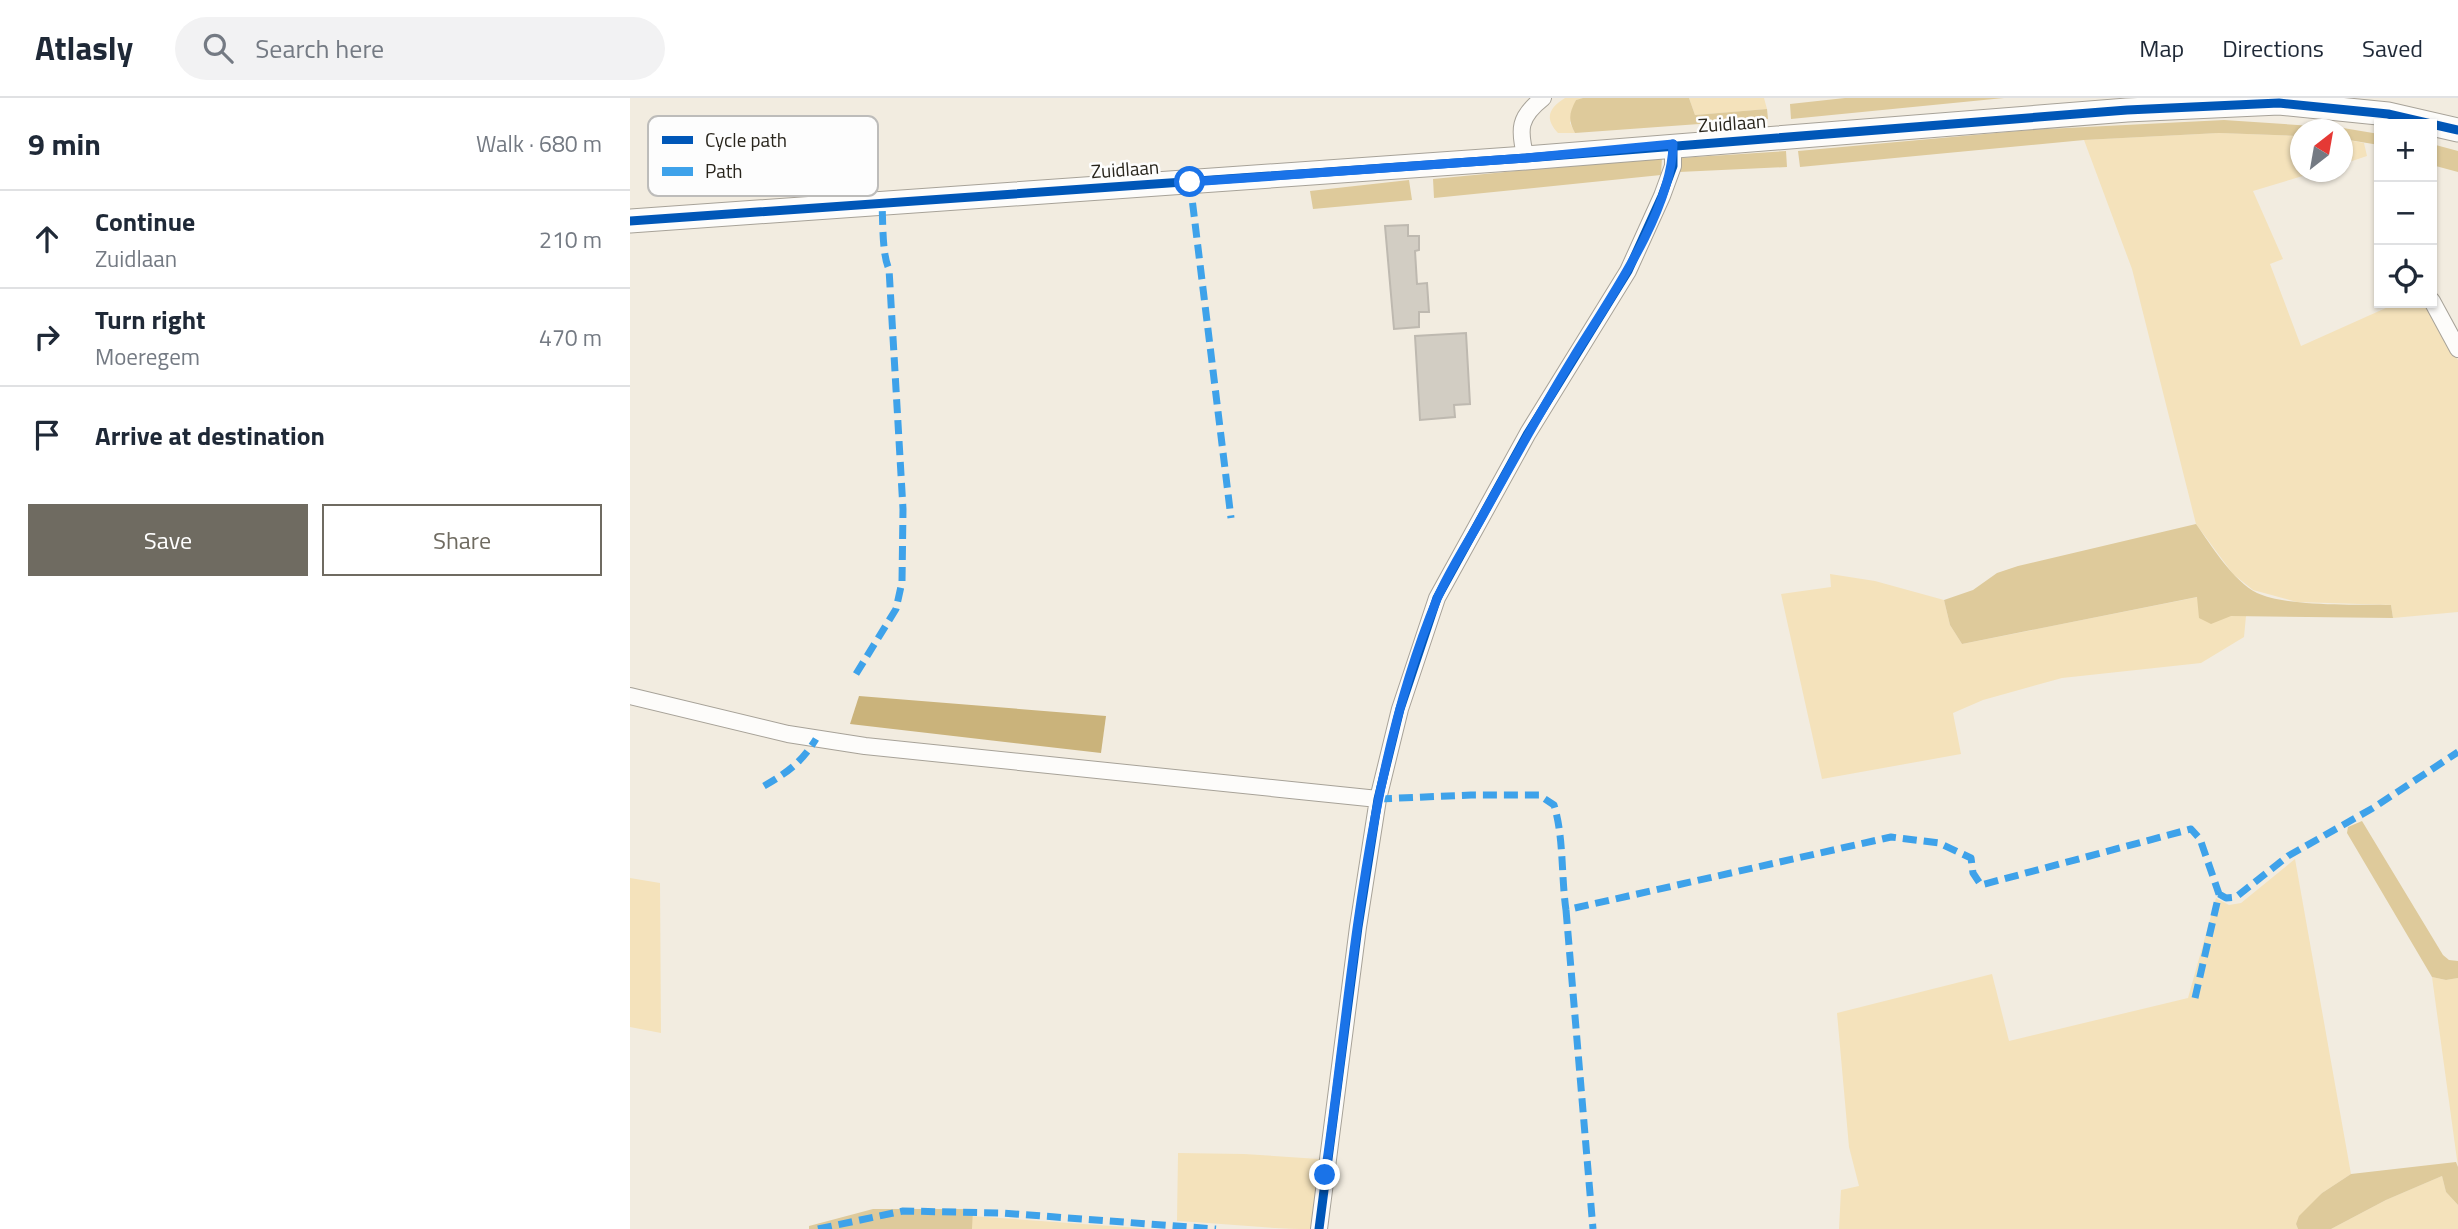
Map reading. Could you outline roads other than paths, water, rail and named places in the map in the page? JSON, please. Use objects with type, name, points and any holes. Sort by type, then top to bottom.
[{"type":"main road","name":"Zuidlaan","points":[[630,221],[1526,158],[1673,144],[1864,132],[2140,109],[2279,103],[2394,113],[2458,130]]},
{"type":"street","points":[[1526,158],[1521,139],[1521,124],[1531,108],[1543,98]]},
{"type":"street","points":[[1319,1229],[1358,927],[1378,799],[1400,709],[1437,598],[1528,433],[1628,271],[1673,166],[1673,144]]},
{"type":"street","points":[[2436,308],[2458,349]]},
{"type":"street","points":[[630,696],[788,734],[865,746],[1378,799]]}]
